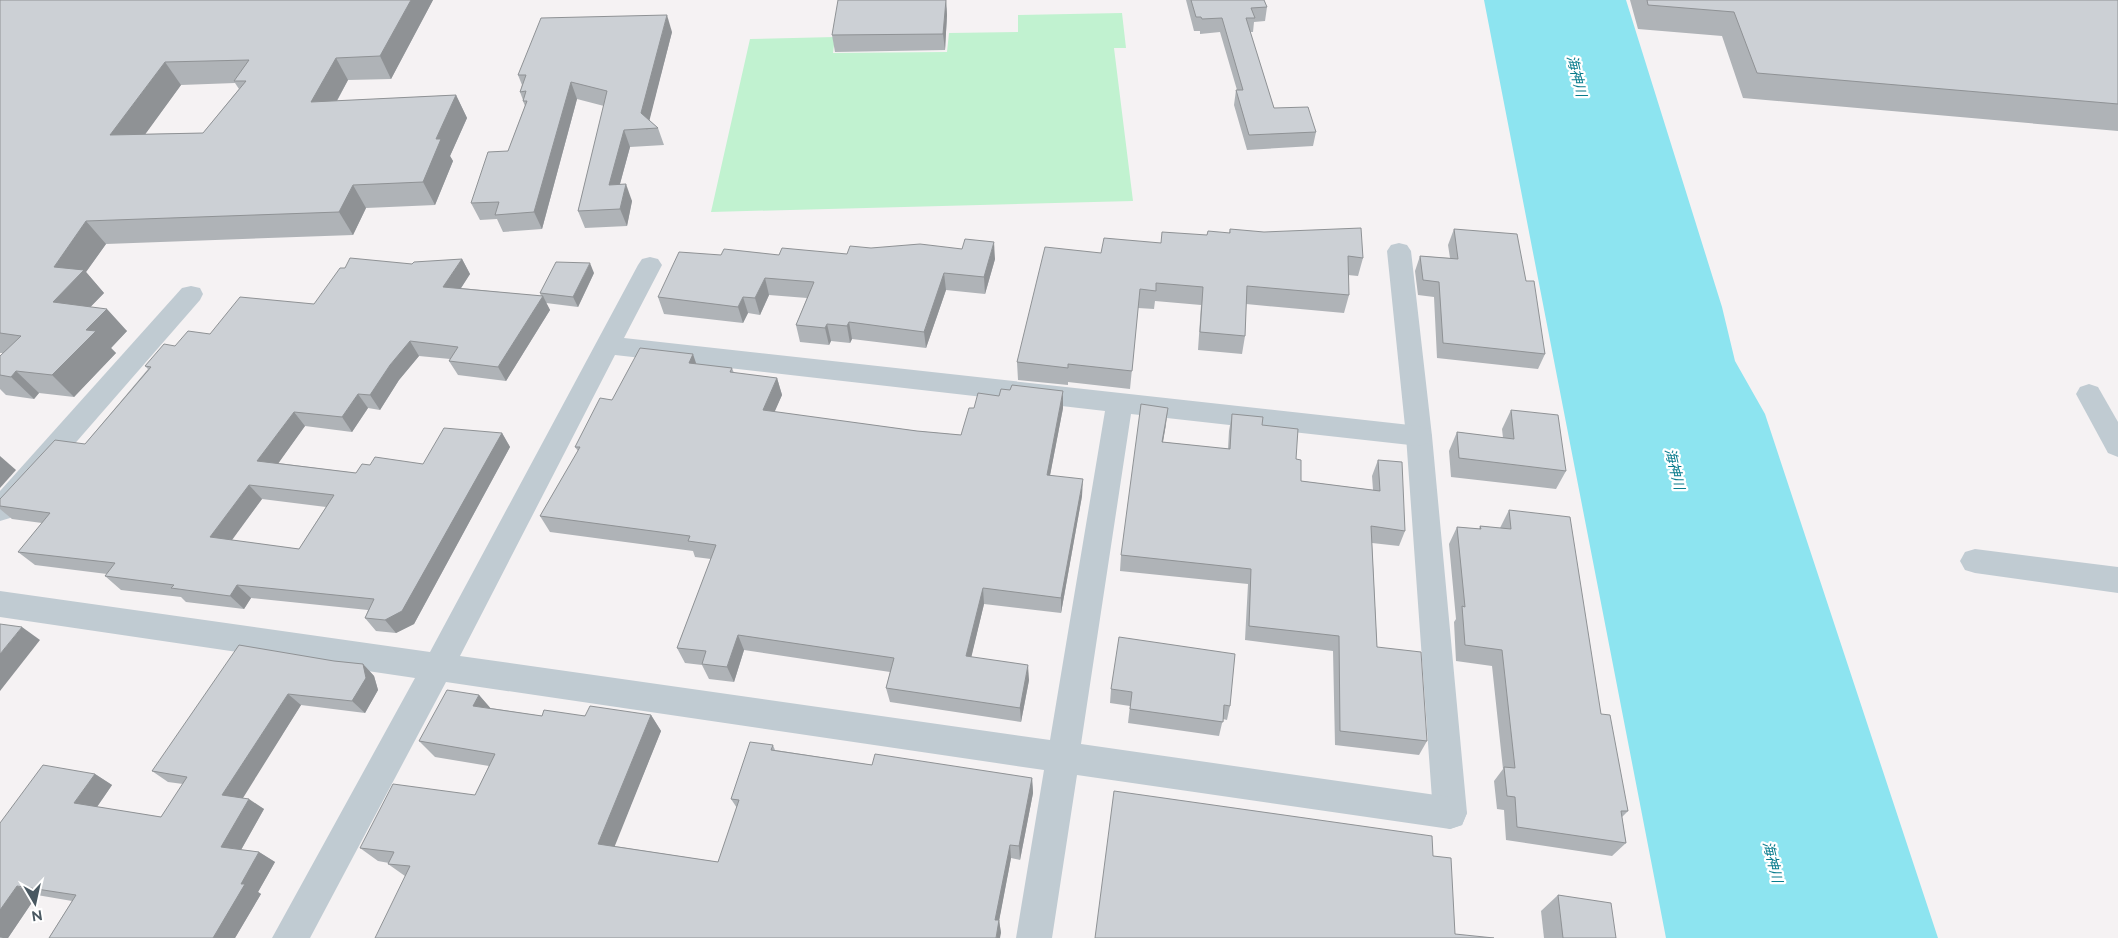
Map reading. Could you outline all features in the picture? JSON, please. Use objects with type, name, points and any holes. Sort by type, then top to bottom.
[{"type":"street","points":[[0,604],[1450,813],[1419,436],[1399,251]]},
{"type":"street","points":[[290,938],[438,667],[650,265]]},
{"type":"street","points":[[0,510],[192,294]]},
{"type":"street","points":[[607,345],[1419,436]]},
{"type":"street","points":[[2089,394],[2118,446]]},
{"type":"street","points":[[1034,938],[1061,758],[1120,402]]},
{"type":"street","points":[[1975,562],[2118,580]]},
{"type":"green space","points":[[1122,13],[1126,48],[1114,48],[1133,201],[711,212],[750,39],[835,37],[833,53],[947,52],[949,33],[1018,32],[1018,15]]},
{"type":"water","name":"海神川","points":[[1484,0],[1626,0],[1722,307],[1735,361],[1765,414],[1938,938],[1666,938]]},
{"type":"building","points":[[0,0],[411,0],[380,56],[336,58],[311,102],[456,95],[436,139],[441,139],[423,182],[353,185],[339,212],[86,221],[54,267],[84,270],[53,302],[107,309],[86,330],[96,331],[52,375],[16,371],[11,377],[0,375],[0,356],[21,336],[0,333]],"holes":[[[249,60],[234,81],[246,81],[203,133],[110,135],[165,62]]]},
{"type":"building","points":[[838,0],[946,0],[943,34],[832,35]]},
{"type":"building","points":[[1191,0],[1264,0],[1267,7],[1251,8],[1255,18],[1246,18],[1274,108],[1308,107],[1316,132],[1249,135],[1236,90],[1243,90],[1222,18],[1202,19],[1201,17],[1196,17]]},
{"type":"building","points":[[1647,0],[2118,0],[2118,104],[1757,73],[1734,12],[1648,5]]},
{"type":"building","points":[[667,15],[641,113],[658,128],[624,130],[609,185],[626,184],[620,209],[578,211],[607,91],[571,82],[534,212],[495,215],[499,202],[471,203],[488,152],[508,151],[527,101],[523,101],[526,91],[520,92],[526,75],[518,75],[541,18]]},
{"type":"building","points":[[1361,228],[1363,258],[1348,256],[1349,295],[1247,286],[1245,336],[1200,332],[1203,287],[1156,283],[1156,291],[1140,289],[1132,371],[1068,364],[1068,368],[1017,362],[1045,247],[1101,253],[1104,238],[1161,243],[1162,232],[1207,235],[1208,231],[1230,233],[1230,229],[1264,232]]},
{"type":"building","points":[[1454,229],[1517,234],[1526,281],[1534,281],[1545,354],[1443,343],[1439,282],[1423,280],[1420,256],[1458,259]]},
{"type":"building","points":[[965,239],[994,242],[984,277],[944,273],[924,332],[849,322],[847,326],[827,324],[825,328],[796,325],[814,282],[765,278],[755,298],[743,297],[738,307],[658,297],[679,252],[721,255],[724,249],[779,255],[782,248],[847,254],[850,246],[871,248],[920,244],[962,249]]},
{"type":"building","points":[[350,258],[412,264],[414,262],[462,259],[443,287],[543,296],[498,367],[449,361],[458,347],[410,341],[390,365],[370,395],[358,394],[342,417],[294,412],[257,461],[356,473],[362,464],[370,465],[375,457],[423,464],[444,428],[502,433],[402,611],[385,620],[365,618],[374,599],[237,585],[230,596],[171,588],[174,585],[105,576],[115,563],[18,552],[50,513],[0,506],[0,499],[55,440],[85,444],[151,367],[145,366],[164,344],[175,346],[188,331],[210,334],[240,297],[314,304],[340,268],[345,268]],"holes":[[[249,485],[334,495],[299,549],[210,537]]]},
{"type":"building","points":[[556,262],[590,263],[573,297],[540,293]]},
{"type":"building","points":[[640,348],[693,354],[689,363],[732,368],[730,372],[777,378],[763,410],[917,431],[961,435],[969,408],[974,408],[978,393],[999,396],[1001,389],[1010,390],[1012,385],[1063,391],[1047,475],[1083,479],[1061,598],[983,588],[966,656],[1028,665],[1020,708],[886,688],[894,658],[738,635],[727,667],[702,664],[706,651],[677,648],[716,545],[688,541],[690,536],[540,516],[580,447],[575,447],[600,398],[612,400]]},
{"type":"building","points":[[1141,404],[1168,408],[1162,442],[1230,449],[1232,414],[1263,417],[1262,425],[1298,429],[1296,459],[1301,460],[1301,481],[1380,491],[1378,460],[1402,462],[1405,531],[1371,526],[1377,647],[1421,652],[1427,741],[1340,731],[1339,636],[1249,626],[1251,569],[1121,555]]},
{"type":"building","points":[[1511,410],[1558,415],[1566,471],[1459,458],[1457,432],[1514,439]]},
{"type":"building","points":[[1509,510],[1570,517],[1601,714],[1610,715],[1628,811],[1621,811],[1626,843],[1517,827],[1515,797],[1507,796],[1504,767],[1515,768],[1502,650],[1465,645],[1462,606],[1465,607],[1457,527],[1481,529],[1480,526],[1511,529]]},
{"type":"building","points":[[0,624],[22,627],[0,654]]},
{"type":"building","points":[[1119,637],[1235,654],[1230,706],[1224,705],[1223,722],[1130,709],[1132,692],[1111,689]]},
{"type":"building","points":[[239,645],[363,664],[366,678],[352,701],[288,694],[222,795],[249,799],[221,847],[259,852],[241,884],[245,884],[213,938],[49,938],[76,895],[17,886],[0,910],[0,823],[43,765],[95,774],[74,803],[161,817],[187,777],[152,771]]},
{"type":"building","points":[[447,690],[479,695],[473,706],[542,716],[544,710],[585,716],[590,706],[651,715],[598,844],[718,862],[739,800],[731,799],[750,742],[773,745],[771,750],[872,765],[875,754],[1032,778],[1019,846],[1010,845],[995,920],[999,920],[996,938],[375,938],[410,866],[388,864],[394,852],[360,848],[393,784],[475,795],[495,754],[419,741]]},
{"type":"building","points":[[1114,791],[1432,836],[1433,856],[1451,858],[1455,934],[1494,938],[1095,938]]},
{"type":"building","points":[[1558,895],[1611,903],[1616,938],[1563,938]]}]
